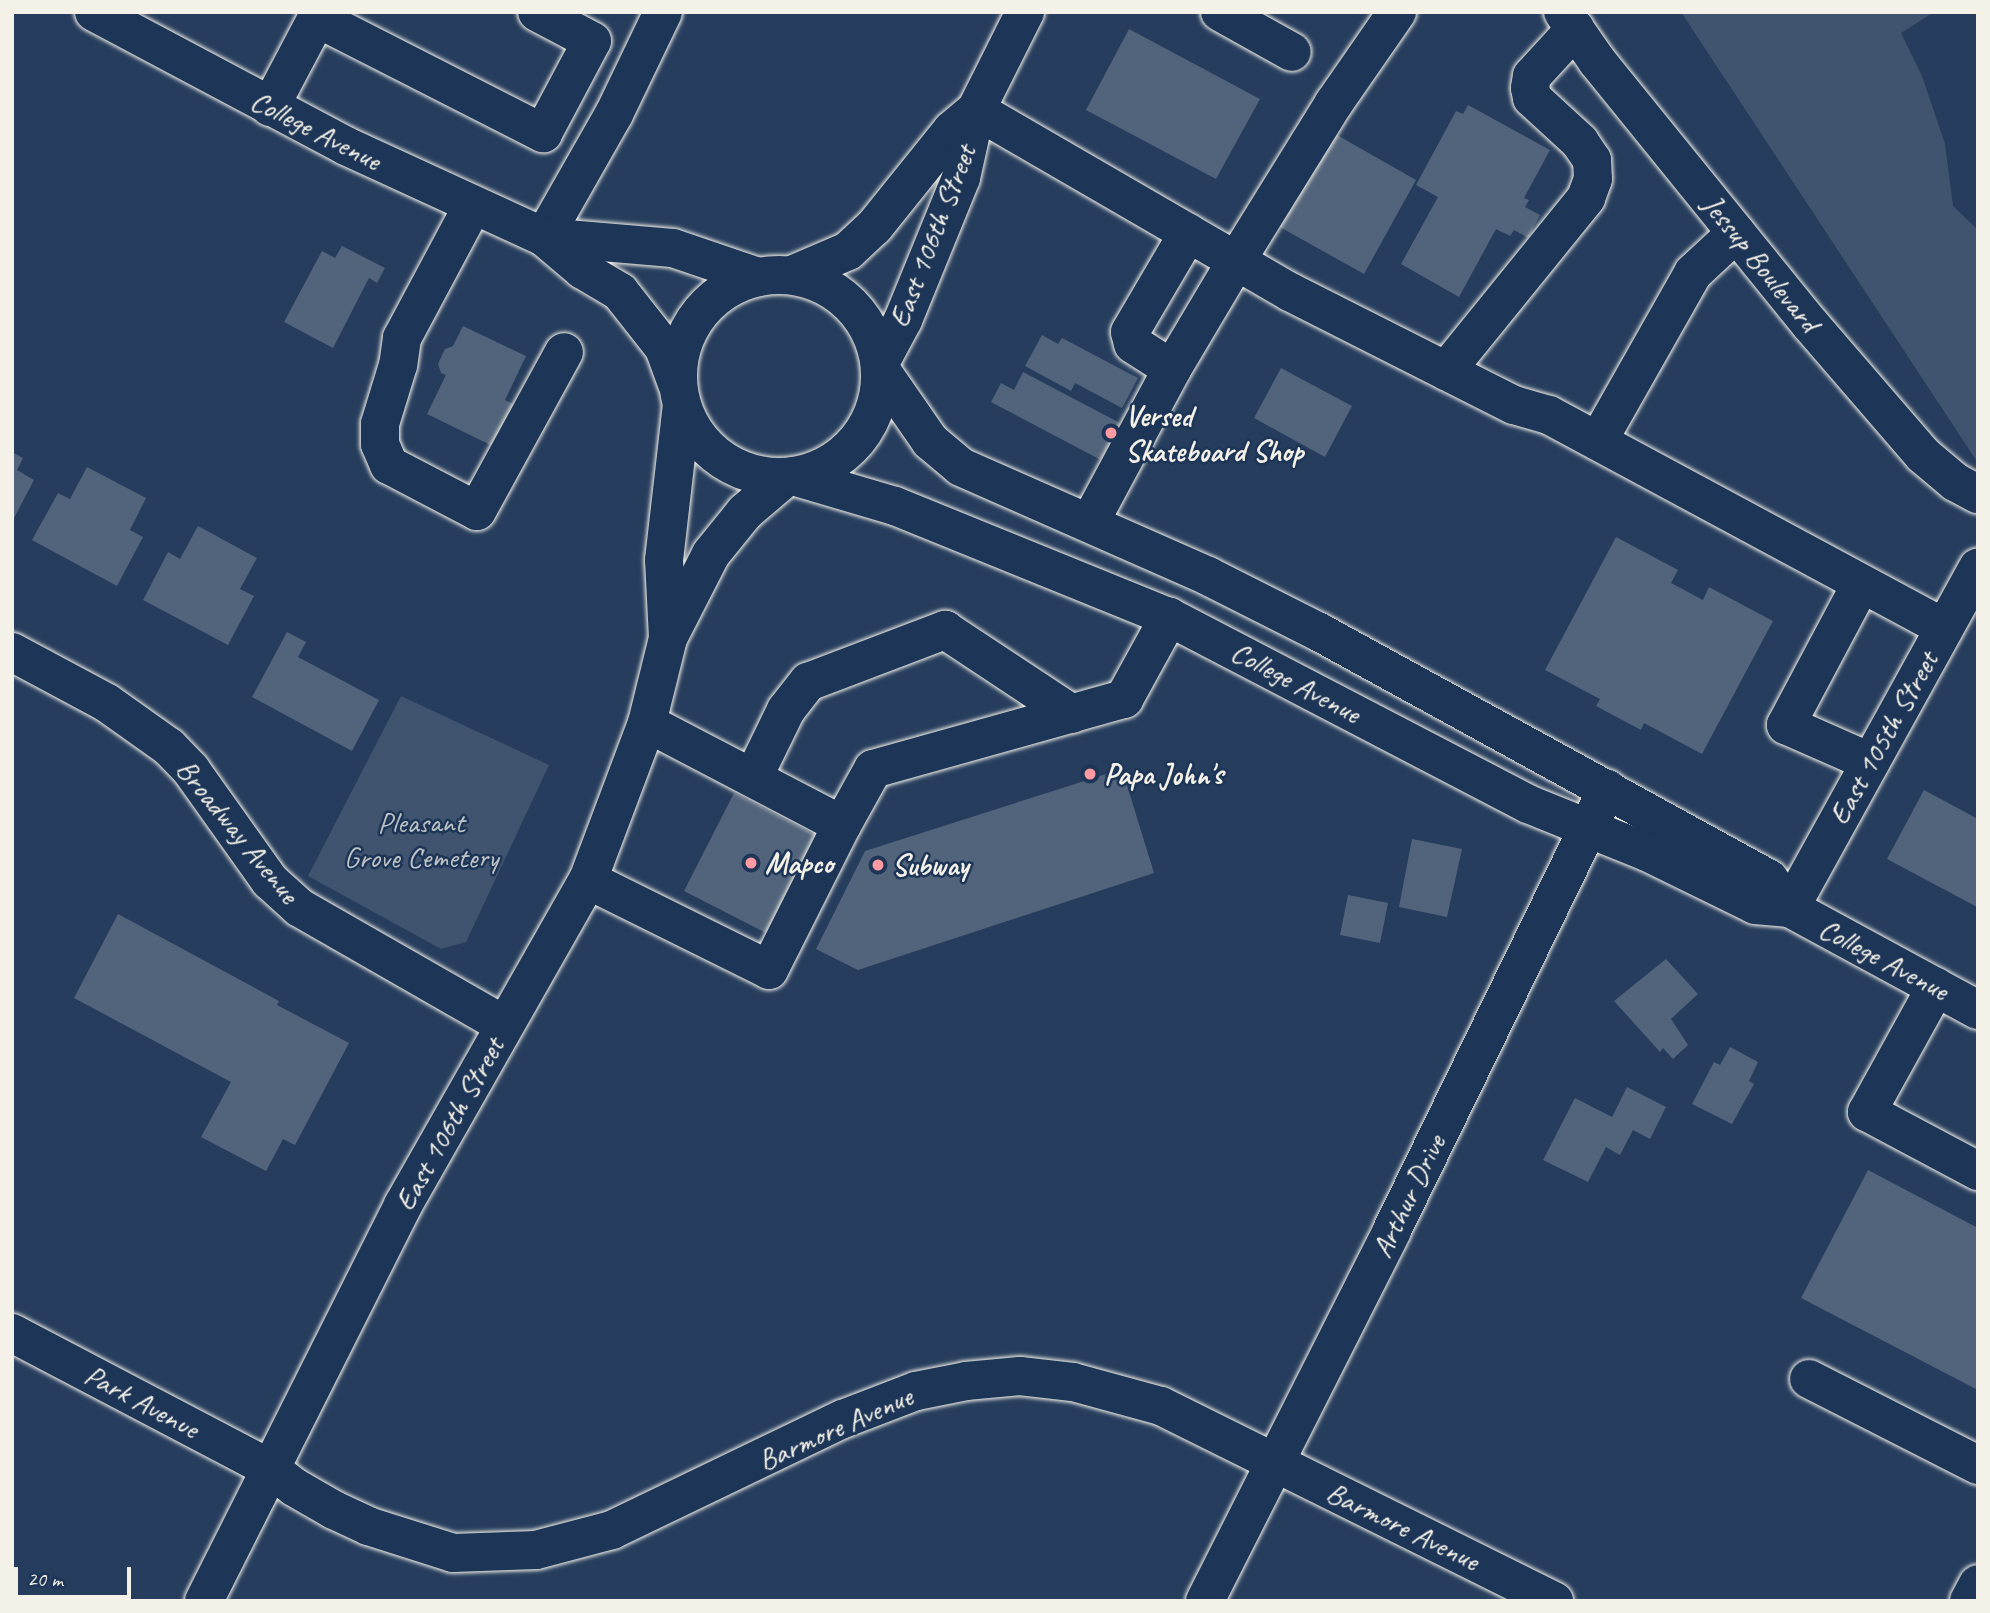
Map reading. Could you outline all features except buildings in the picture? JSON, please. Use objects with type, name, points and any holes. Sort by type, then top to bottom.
[{"type":"street","name":"College Avenue","points":[[94,12],[407,177],[544,237],[583,270],[620,292],[664,348],[680,396]]},
{"type":"street","points":[[270,107],[318,15],[543,133],[592,41],[537,12]]},
{"type":"street","points":[[544,237],[614,114],[663,12]]},
{"type":"street","name":"East 106th Street","points":[[882,367],[961,178],[976,110],[1025,12]]},
{"type":"street","points":[[1220,12],[1292,52]]},
{"type":"street","points":[[1090,522],[1172,369],[1236,261],[1334,103],[1397,12]]},
{"type":"street","points":[[1446,371],[1586,198],[1593,179],[1592,160],[1580,142],[1532,98],[1530,88],[1532,76],[1569,21]]},
{"type":"street","name":"Jessup Boulevard","points":[[1569,21],[1736,233],[1923,455],[1955,482],[1978,495]]},
{"type":"street","points":[[976,110],[1290,292],[1514,405],[1549,415],[1944,628]]},
{"type":"street","name":"East 106th Street","points":[[775,276],[848,251],[874,227],[952,130],[976,110]]},
{"type":"street","points":[[473,205],[402,338],[398,365],[380,424],[380,444],[389,465],[477,511],[564,352]]},
{"type":"street","points":[[1172,369],[1133,344],[1130,332],[1188,233]]},
{"type":"street","points":[[1598,441],[1693,273],[1736,233]]},
{"type":"street","name":"College Avenue","points":[[544,237],[673,248],[775,276]]},
{"type":"street","points":[[775,276],[829,287],[844,298],[868,327],[882,367],[877,405],[857,441],[825,466],[789,477],[751,473],[720,458],[696,433],[680,396],[679,357],[697,316],[724,291],[775,276]]},
{"type":"street","name":"College Avenue","points":[[882,367],[916,424],[942,454],[987,481],[1090,522],[1319,632],[1769,878],[1790,908]]},
{"type":"street","name":"East 106th Street","points":[[668,638],[664,560],[680,396]]},
{"type":"street","name":"College Avenue","points":[[789,477],[906,510],[1169,617],[1528,804],[1647,852],[1755,905],[1790,908],[1978,1010]]},
{"type":"street","name":"East 106th Street","points":[[204,1601],[403,1205],[587,880],[648,723],[668,638],[723,536],[789,477]]},
{"type":"street","name":"East 105th Street","points":[[1790,908],[1978,567]]},
{"type":"street","points":[[1861,584],[1786,725],[1870,762]]},
{"type":"street","points":[[587,880],[769,970],[873,769],[1124,699],[1169,617]]},
{"type":"street","points":[[753,778],[786,710],[808,682],[945,630],[1072,714]]},
{"type":"street","name":"Broadway Avenue","points":[[12,652],[107,702],[169,747],[191,770],[270,881],[299,908],[504,1025]]},
{"type":"street","points":[[648,723],[842,825]]},
{"type":"street","name":"Arthur Drive","points":[[1206,1601],[1607,789]]},
{"type":"street","points":[[1936,987],[1867,1112],[1978,1171]]},
{"type":"street","name":"Park Avenue","points":[[12,1333],[271,1469]]},
{"type":"street","name":"Barmore Avenue","points":[[271,1469],[294,1487],[334,1510],[368,1525],[453,1553],[536,1550],[612,1530],[843,1419],[916,1391],[966,1381],[1020,1376],[1073,1382],[1161,1406],[1275,1465],[1554,1601]]},
{"type":"street","points":[[1809,1379],[1978,1465]]},
{"type":"street","points":[[1969,1601],[1978,1584]]},
{"type":"green space","points":[[1681,12],[1934,12],[1901,33],[1922,76],[1945,144],[1953,206],[1978,230],[1978,463]]},
{"type":"green space","name":"Pleasant Grove Cemetery","points":[[401,696],[549,765],[466,942],[441,949],[308,876]]},
{"type":"place","name":"Versed Skateboard Shop","points":[[1111,433]]},
{"type":"place","name":"Papa John's","points":[[1090,774]]},
{"type":"place","name":"Mapco","points":[[751,863]]},
{"type":"place","name":"Subway","points":[[878,865]]}]
